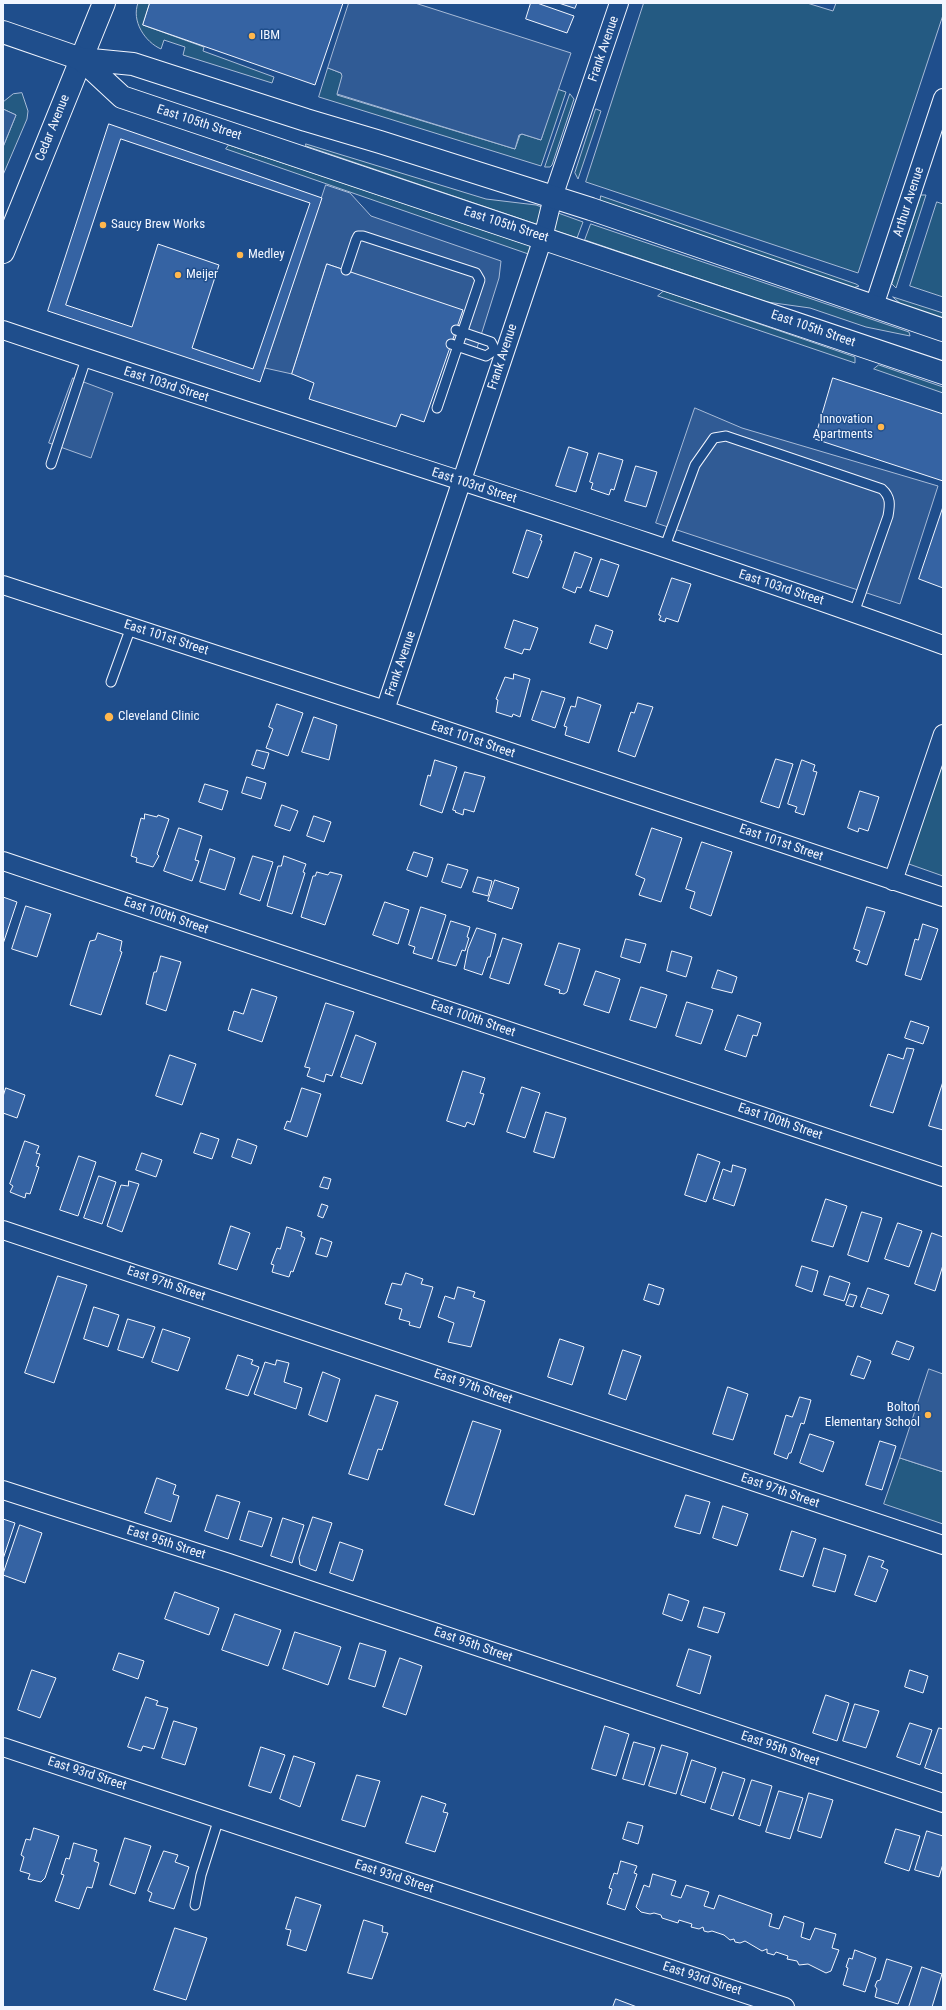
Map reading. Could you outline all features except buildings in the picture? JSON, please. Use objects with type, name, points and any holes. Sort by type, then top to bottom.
[{"type":"main road","name":"Cedar Avenue","points":[[3,252],[104,3]]},
{"type":"main road","name":"East 105th Street","points":[[3,32],[81,59],[133,64],[553,197],[943,330]]},
{"type":"main road","name":"East 105th Street","points":[[81,59],[122,97],[943,373]]},
{"type":"street","name":"Frank Avenue","points":[[385,710],[462,482],[500,351],[544,238],[553,197],[619,3]]},
{"type":"street","name":"Arthur Avenue","points":[[874,306],[943,98]]},
{"type":"street","name":"East 103rd Street","points":[[3,330],[86,359],[664,549],[854,613],[943,645]]},
{"type":"street","name":"East 101st Street","points":[[3,585],[385,710],[943,897]]},
{"type":"street","points":[[893,881],[943,734]]},
{"type":"street","name":"East 100th Street","points":[[3,861],[943,1176]]},
{"type":"street","name":"East 97th Street","points":[[3,1230],[943,1545]]},
{"type":"street","name":"East 95th Street","points":[[3,1490],[229,1563],[943,1803]]},
{"type":"street","name":"East 93rd Street","points":[[3,1747],[785,2007]]},
{"type":"lane","points":[[346,270],[356,240],[358,236],[363,236],[476,274],[480,280],[455,345],[438,408]]},
{"type":"lane","points":[[455,345],[486,356],[500,351],[491,342],[460,331]]},
{"type":"lane","points":[[51,464],[86,359]]},
{"type":"lane","points":[[664,549],[695,465],[714,438],[726,436],[882,489],[888,495],[890,503],[888,516],[854,613]]},
{"type":"lane","points":[[111,682],[131,627]]},
{"type":"lane","points":[[195,1904],[203,1868],[219,1818]]},
{"type":"shaded area","points":[[138,3],[150,3],[143,25],[204,47],[203,51],[274,77],[272,83],[183,55],[185,47],[164,40],[161,49],[155,46],[145,36],[138,24],[136,10]]},
{"type":"shaded area","points":[[349,3],[415,3],[571,53],[541,140],[522,134],[519,135],[515,149],[337,94],[342,76],[341,73],[328,68]]},
{"type":"shaded area","points":[[644,3],[807,3],[833,11],[836,3],[943,3],[943,15],[858,273],[586,182]]},
{"type":"shaded area","points":[[328,68],[341,73],[343,76],[337,95],[515,149],[520,135],[522,134],[541,140],[557,89],[566,92],[541,166],[319,97]]},
{"type":"shaded area","points":[[22,93],[28,111],[27,119],[3,175],[3,147],[16,115],[3,109],[3,102],[13,94]]},
{"type":"shaded area","points":[[570,94],[574,99],[552,165],[550,167],[545,167]]},
{"type":"shaded area","points":[[3,109],[16,115],[3,147]]},
{"type":"shaded area","points":[[596,109],[601,111],[578,179],[575,173]]},
{"type":"shaded area","points":[[306,144],[486,199],[536,205],[583,222],[577,238],[306,146]]},
{"type":"shaded area","points":[[229,145],[537,248],[537,257],[226,149]]},
{"type":"shaded area","points":[[326,185],[350,193],[371,216],[501,261],[499,278],[477,348],[452,342],[351,272],[327,264],[292,374],[265,368]]},
{"type":"shaded area","points":[[921,195],[926,195],[896,288],[892,284]]},
{"type":"shaded area","points":[[601,196],[859,286],[853,288],[600,204]]},
{"type":"shaded area","points":[[937,202],[943,204],[943,297],[910,286]]},
{"type":"shaded area","points":[[591,224],[909,332],[910,336],[866,327],[810,308],[767,302],[585,240]]},
{"type":"shaded area","points":[[664,291],[855,357],[855,363],[658,296]]},
{"type":"shaded area","points":[[893,297],[943,313],[943,321],[901,304]]},
{"type":"shaded area","points":[[879,365],[943,387],[943,393],[874,369]]},
{"type":"shaded area","points":[[73,378],[113,393],[91,458],[49,443]]},
{"type":"shaded area","points":[[695,408],[742,428],[938,486],[900,604],[656,523]]},
{"type":"shaded area","points":[[943,755],[943,876],[906,863]]},
{"type":"shaded area","points":[[929,1369],[943,1374],[943,1472],[900,1458]]},
{"type":"shaded area","points":[[900,1458],[943,1472],[943,1524],[884,1504]]},
{"type":"place","name":"IBM","points":[[252,36]]},
{"type":"place","name":"Saucy Brew Works","points":[[103,225]]},
{"type":"place","name":"Medley","points":[[240,255]]},
{"type":"place","name":"Meijer","points":[[178,275]]},
{"type":"place","name":"Innovation Apartments","points":[[881,427]]},
{"type":"place","name":"Cleveland Clinic","points":[[109,717]]},
{"type":"place","name":"Bolton Elementary School","points":[[928,1415]]}]
